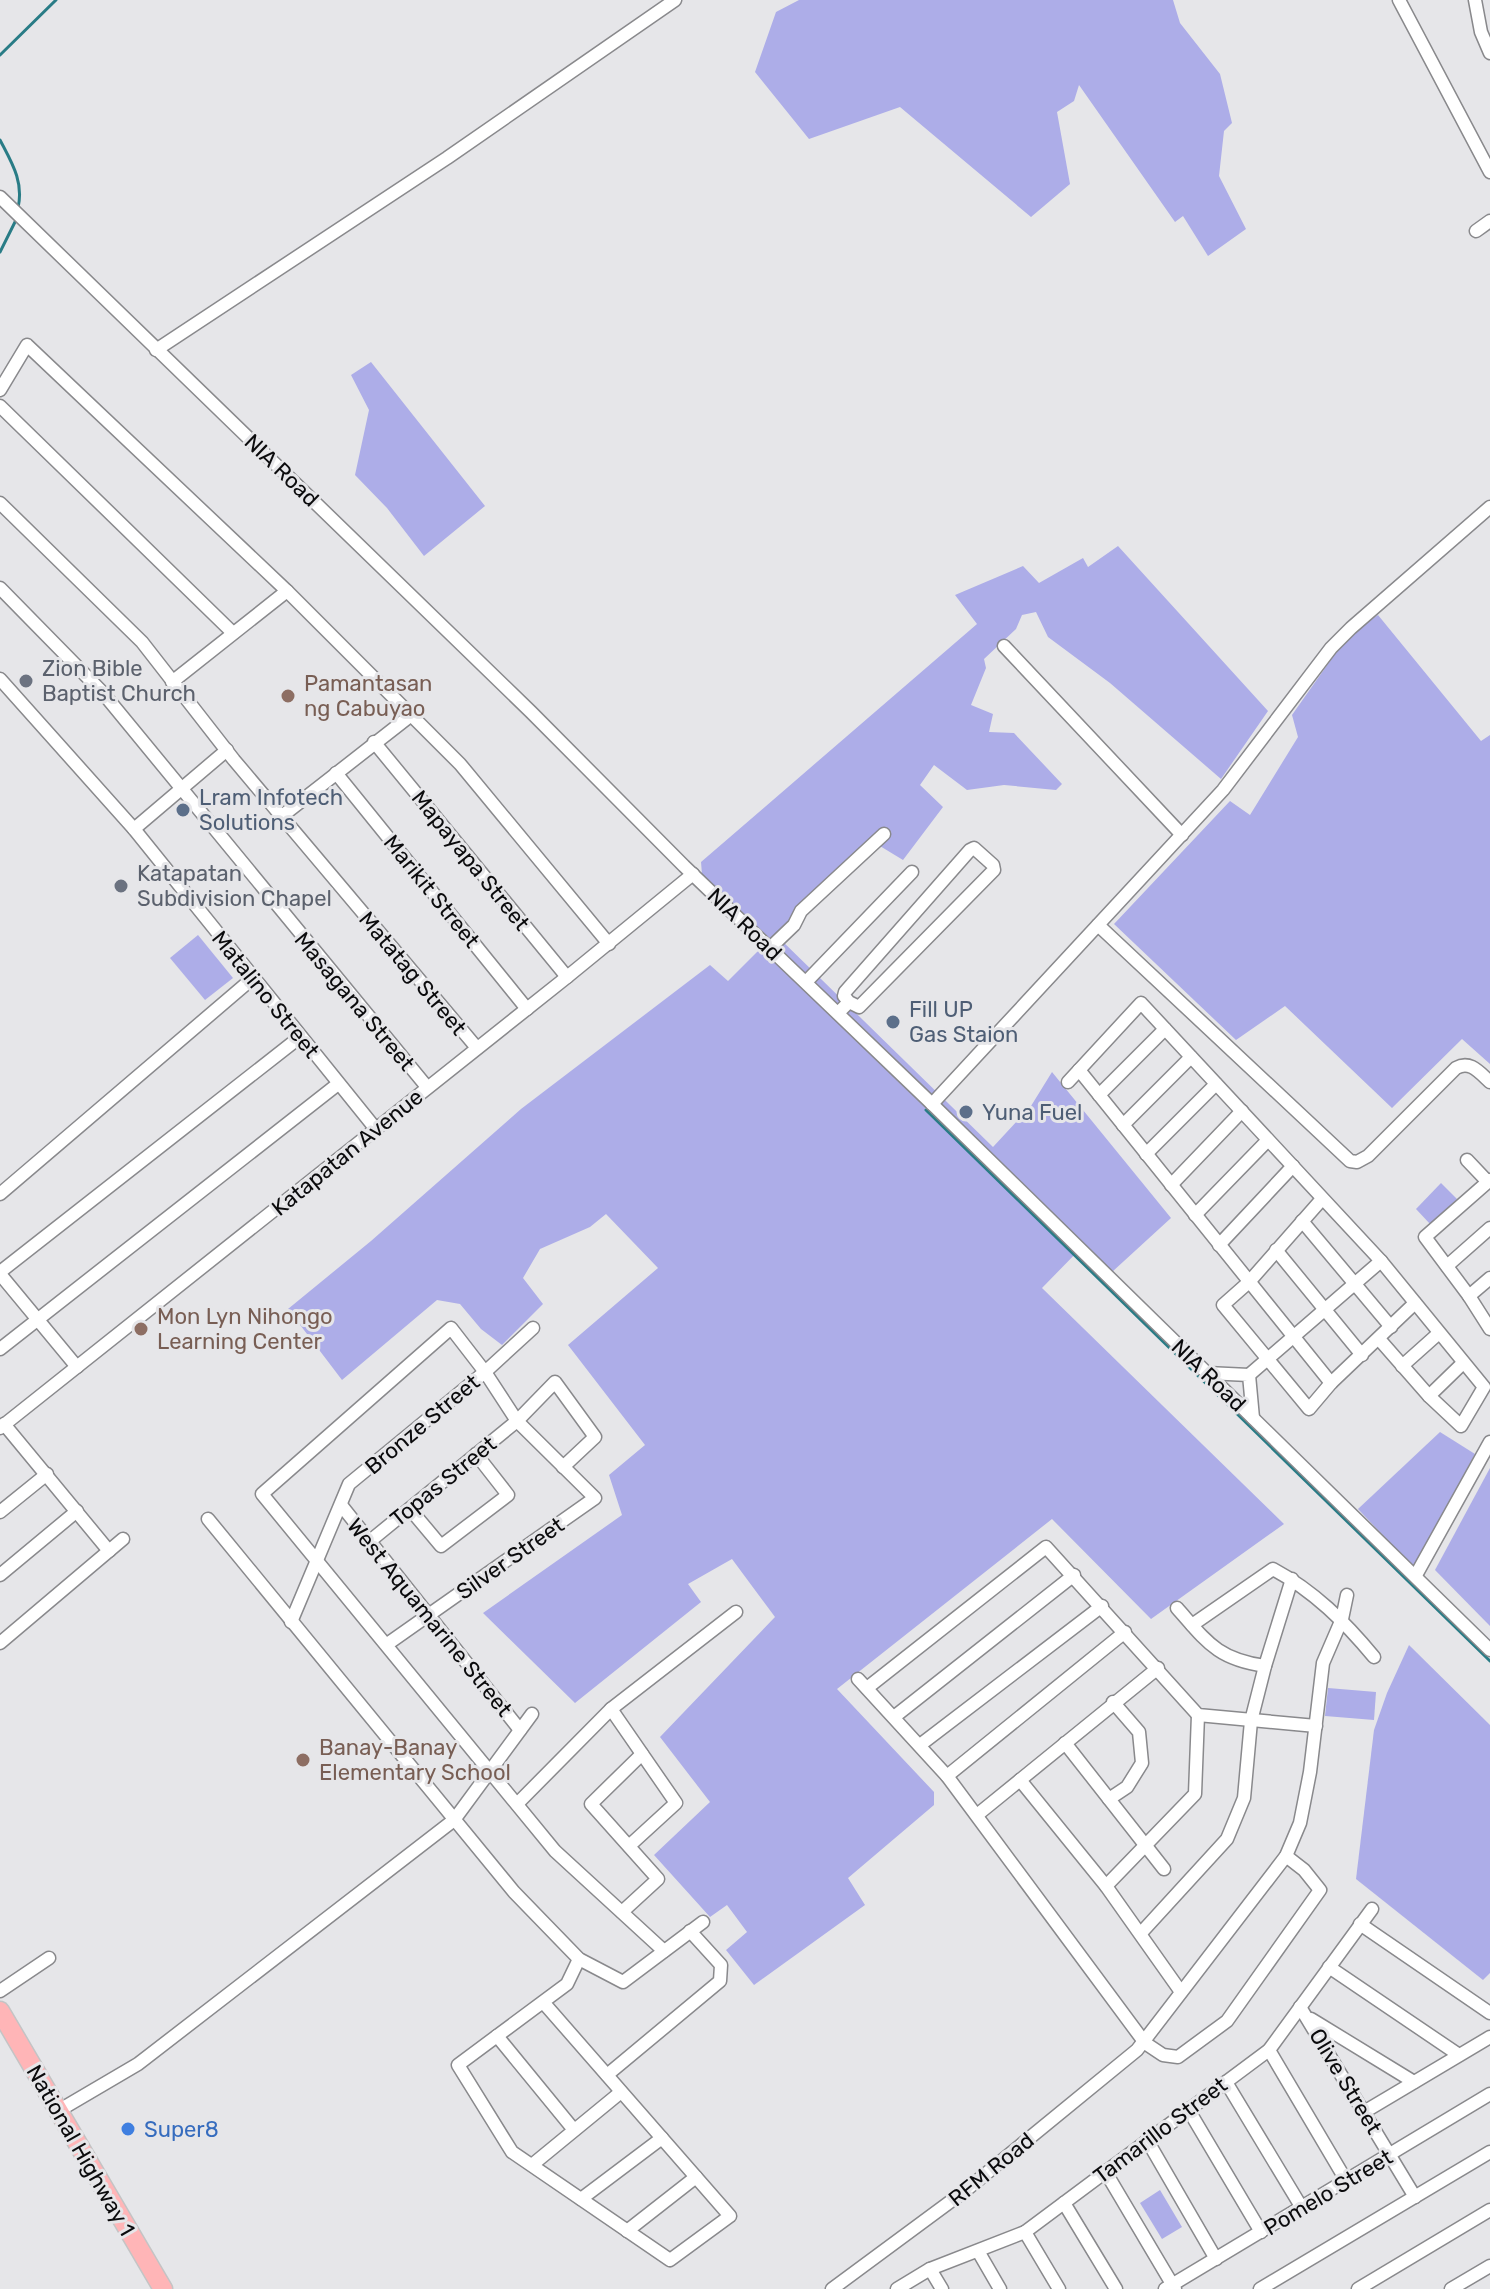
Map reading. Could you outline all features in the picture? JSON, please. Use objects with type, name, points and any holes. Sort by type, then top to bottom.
[{"type":"highway","name":"National Highway 1","points":[[0,2011],[163,2289]]},
{"type":"street","points":[[156,350],[434,167],[675,0]]},
{"type":"street","points":[[1399,0],[1490,172]]},
{"type":"street","points":[[1475,0],[1481,32],[1490,53]]},
{"type":"street","name":"NIA Road","points":[[0,197],[1490,1650]]},
{"type":"street","points":[[1476,231],[1490,221]]},
{"type":"street","points":[[0,390],[27,345],[287,591],[460,764],[609,944]]},
{"type":"street","points":[[0,406],[233,633]]},
{"type":"street","name":"Matatag Street","points":[[0,503],[142,642],[227,750],[477,1048]]},
{"type":"street","points":[[932,1104],[1223,790],[1331,648],[1490,507]]},
{"type":"street","name":"Masagana Street","points":[[0,588],[103,693],[427,1087]]},
{"type":"street","points":[[172,682],[287,591]]},
{"type":"street","points":[[1004,646],[1182,835]]},
{"type":"street","name":"Matalino Street","points":[[0,679],[134,829],[375,1128]]},
{"type":"street","points":[[282,816],[410,716]]},
{"type":"street","name":"Mapayapa Street","points":[[374,742],[567,977]]},
{"type":"street","points":[[134,829],[227,750]]},
{"type":"street","name":"Marikit Street","points":[[336,773],[527,1009]]},
{"type":"street","points":[[770,948],[794,925],[801,911],[884,834]]},
{"type":"street","points":[[972,848],[993,865],[994,870],[859,1007],[849,1002],[844,996],[845,992],[904,927],[972,848]]},
{"type":"street","points":[[806,982],[912,872]]},
{"type":"street","name":"Katapatan Avenue","points":[[2,1426],[693,874]]},
{"type":"street","points":[[1098,925],[1350,1161],[1357,1162],[1368,1156],[1461,1065],[1472,1066],[1490,1082]]},
{"type":"street","points":[[904,927],[921,944]]},
{"type":"street","points":[[0,1194],[253,978]]},
{"type":"street","points":[[838,1013],[849,1002]]},
{"type":"street","points":[[1068,1082],[1141,1003],[1381,1261],[1484,1387],[1461,1426],[1429,1396],[1379,1339]]},
{"type":"street","points":[[1099,1095],[1165,1029]]},
{"type":"street","points":[[77,1367],[0,1273],[300,1037]]},
{"type":"street","points":[[1123,1125],[1191,1057]]},
{"type":"street","points":[[1079,1070],[1331,1383]]},
{"type":"street","points":[[0,1349],[338,1084]]},
{"type":"street","points":[[1146,1154],[1216,1084]]},
{"type":"street","points":[[1171,1185],[1242,1111]]},
{"type":"street","points":[[1195,1215],[1268,1140]]},
{"type":"street","points":[[1467,1160],[1489,1181],[1425,1237],[1490,1328]]},
{"type":"street","points":[[1219,1245],[1293,1166]]},
{"type":"street","points":[[1322,1199],[1249,1282],[1223,1305],[1309,1409],[1331,1383],[1415,1303]]},
{"type":"street","points":[[1302,1221],[1391,1327]]},
{"type":"street","points":[[1447,1266],[1490,1228]]},
{"type":"street","points":[[1276,1250],[1362,1355]]},
{"type":"street","points":[[1207,1373],[1249,1375],[1381,1261]]},
{"type":"street","points":[[1469,1296],[1490,1278]]},
{"type":"street","points":[[563,1467],[517,1421],[451,1328],[262,1494],[555,1851],[664,1951]]},
{"type":"street","name":"Bronze Street","points":[[291,1622],[349,1484],[485,1372],[533,1328]]},
{"type":"street","points":[[1402,1366],[1439,1333]]},
{"type":"street","points":[[1429,1396],[1463,1363]]},
{"type":"street","points":[[1249,1375],[1253,1418]]},
{"type":"street","name":"Topas Street","points":[[370,1541],[517,1421],[555,1382],[595,1437],[563,1467]]},
{"type":"street","points":[[2,1426],[47,1474],[109,1551]]},
{"type":"street","points":[[1416,1575],[1490,1442]]},
{"type":"street","points":[[410,1509],[441,1546],[508,1495],[476,1454]]},
{"type":"street","name":"Silver Street","points":[[386,1645],[595,1498],[563,1467]]},
{"type":"street","points":[[0,1512],[47,1474]]},
{"type":"street","name":"West Aquamarine Street","points":[[341,1505],[520,1730]]},
{"type":"street","points":[[0,1575],[77,1511]]},
{"type":"street","points":[[208,1519],[514,1892],[579,1959],[623,1982],[703,1922]]},
{"type":"street","points":[[0,1643],[123,1539]]},
{"type":"street","points":[[1106,1886],[1195,1794],[1198,1715],[1046,1547],[863,1684],[947,1776],[1145,2043],[1163,2055],[1178,2057],[1227,2021],[1320,1890],[1304,1870],[1286,1856]]},
{"type":"street","points":[[1192,1625],[1273,1569],[1292,1579],[1342,1619],[1374,1657]]},
{"type":"street","points":[[894,1717],[1074,1575]]},
{"type":"street","points":[[1141,1933],[1227,1839],[1244,1798],[1251,1721],[1292,1579]]},
{"type":"street","name":"RFM Road","points":[[832,2289],[966,2190],[1145,2043],[1286,1856],[1300,1823],[1323,1663],[1342,1619],[1347,1595]]},
{"type":"street","points":[[920,1745],[1102,1606]]},
{"type":"street","points":[[1177,1608],[1217,1651],[1240,1662],[1265,1666]]},
{"type":"street","points":[[517,1804],[611,1709],[736,1612]]},
{"type":"street","points":[[947,1776],[1125,1632]]},
{"type":"street","points":[[977,1815],[1158,1668]]},
{"type":"street","points":[[1109,1799],[1127,1787],[1142,1763],[1139,1732],[1113,1702]]},
{"type":"street","points":[[611,1709],[676,1803],[629,1846]]},
{"type":"street","points":[[58,2111],[138,2064],[454,1820],[532,1714]]},
{"type":"street","points":[[1198,1715],[1316,1726]]},
{"type":"street","points":[[1065,1743],[1164,1869]]},
{"type":"street","points":[[622,1912],[658,1879],[591,1804],[642,1754]]},
{"type":"street","points":[[1020,1780],[1106,1886],[1181,1992]]},
{"type":"street","name":"Tamarillo Street","points":[[897,2289],[930,2269],[1025,2232],[1269,2050],[1304,2012],[1329,1967],[1372,1909]]},
{"type":"street","points":[[1360,1924],[1490,2013]]},
{"type":"street","points":[[607,2075],[720,1981],[721,1965],[690,1931]]},
{"type":"street","points":[[0,1991],[49,1958]]},
{"type":"street","points":[[543,2002],[730,2216],[670,2260],[512,2152],[458,2065],[567,1984],[579,1959]]},
{"type":"street","points":[[1329,1967],[1459,2055]]},
{"type":"street","points":[[1304,2012],[1414,2082]]},
{"type":"street","name":"Olive Street","points":[[1304,2012],[1415,2197]]},
{"type":"street","points":[[497,2036],[574,2130]]},
{"type":"street","points":[[1364,2112],[1490,2037]]},
{"type":"street","points":[[1269,2050],[1347,2182]]},
{"type":"street","points":[[1226,2082],[1302,2208]]},
{"type":"street","points":[[532,2165],[621,2092]]},
{"type":"street","name":"Pomelo Street","points":[[1171,2287],[1490,2094]]},
{"type":"street","points":[[1188,2109],[1261,2232]]},
{"type":"street","points":[[581,2199],[662,2138]]},
{"type":"street","points":[[1147,2140],[1216,2259]]},
{"type":"street","points":[[1260,2289],[1490,2152]]},
{"type":"street","points":[[1105,2171],[1171,2287]]},
{"type":"street","points":[[627,2231],[696,2177]]},
{"type":"street","points":[[1064,2203],[1116,2289]]},
{"type":"street","points":[[1358,2289],[1490,2210]]},
{"type":"street","points":[[1025,2232],[1059,2289]]},
{"type":"street","points":[[978,2251],[1000,2289]]},
{"type":"street","points":[[1451,2289],[1490,2266]]},
{"type":"street","points":[[930,2269],[942,2289]]},
{"type":"shaded area","points":[[799,0],[1173,0],[1180,23],[1220,74],[1232,123],[1224,131],[1219,176],[1246,229],[1208,256],[1183,216],[1175,222],[1079,85],[1074,101],[1057,112],[1070,184],[1031,217],[900,107],[809,139],[755,72],[776,12]]},
{"type":"shaded area","points":[[371,362],[485,506],[424,556],[387,508],[355,475],[369,410],[351,375]]},
{"type":"shaded area","points":[[1118,546],[1268,711],[1221,779],[1110,683],[1048,637],[1036,612],[1022,615],[1016,629],[984,659],[986,668],[971,705],[993,714],[989,732],[1014,733],[1062,784],[1056,790],[1004,785],[967,790],[934,765],[920,785],[943,807],[903,860],[875,843],[777,936],[993,1147],[1031,1106],[1052,1072],[1171,1218],[1112,1272],[1084,1245],[1042,1288],[1284,1524],[1151,1619],[1052,1519],[837,1689],[934,1792],[934,1805],[848,1878],[865,1905],[754,1985],[726,1950],[747,1932],[727,1905],[710,1917],[654,1855],[710,1802],[660,1737],[775,1617],[732,1559],[688,1584],[701,1602],[575,1703],[483,1613],[622,1515],[609,1475],[645,1445],[568,1345],[658,1268],[606,1214],[590,1227],[540,1249],[523,1278],[543,1304],[502,1345],[481,1329],[460,1304],[437,1300],[342,1380],[288,1309],[371,1241],[521,1109],[710,965],[728,981],[770,939],[702,874],[701,862],[977,624],[955,595],[1023,566],[1039,583],[1083,558],[1088,567]]},
{"type":"shaded area","points":[[1378,615],[1481,741],[1490,735],[1490,1064],[1462,1039],[1392,1108],[1285,1006],[1236,1040],[1114,924],[1230,801],[1250,815],[1298,737],[1292,715],[1349,634]]},
{"type":"shaded area","points":[[198,935],[233,978],[205,1000],[170,958]]},
{"type":"shaded area","points":[[1441,1183],[1457,1199],[1431,1225],[1416,1209]]},
{"type":"shaded area","points":[[1440,1432],[1475,1454],[1414,1568],[1358,1509]]},
{"type":"shaded area","points":[[1490,1468],[1490,1626],[1435,1570]]},
{"type":"shaded area","points":[[1409,1645],[1490,1725],[1490,1973],[1483,1980],[1356,1879],[1374,1730]]},
{"type":"shaded area","points":[[1328,1688],[1376,1692],[1374,1720],[1325,1716]]},
{"type":"shaded area","points":[[1160,2190],[1182,2227],[1162,2239],[1140,2203]]},
{"type":"waterway","points":[[0,55],[56,0]]},
{"type":"waterway","points":[[0,140],[18,181],[18,208]]},
{"type":"waterway","points":[[0,252],[16,220]]},
{"type":"waterway","points":[[926,1110],[1490,1661]]},
{"type":"place","name":"Zion Bible Baptist Church","points":[[26,681]]},
{"type":"place","name":"Pamantasan ng Cabuyao","points":[[288,696]]},
{"type":"place","name":"Lram Infotech Solutions","points":[[183,810]]},
{"type":"place","name":"Katapatan Subdivision Chapel","points":[[121,886]]},
{"type":"place","name":"Fill UP Gas Staion","points":[[893,1022]]},
{"type":"place","name":"Yuna Fuel","points":[[966,1112]]},
{"type":"place","name":"Mon Lyn Nihongo Learning Center","points":[[141,1329]]},
{"type":"place","name":"Banay-Banay Elementary School","points":[[303,1760]]},
{"type":"place","name":"Super8","points":[[128,2129]]}]
